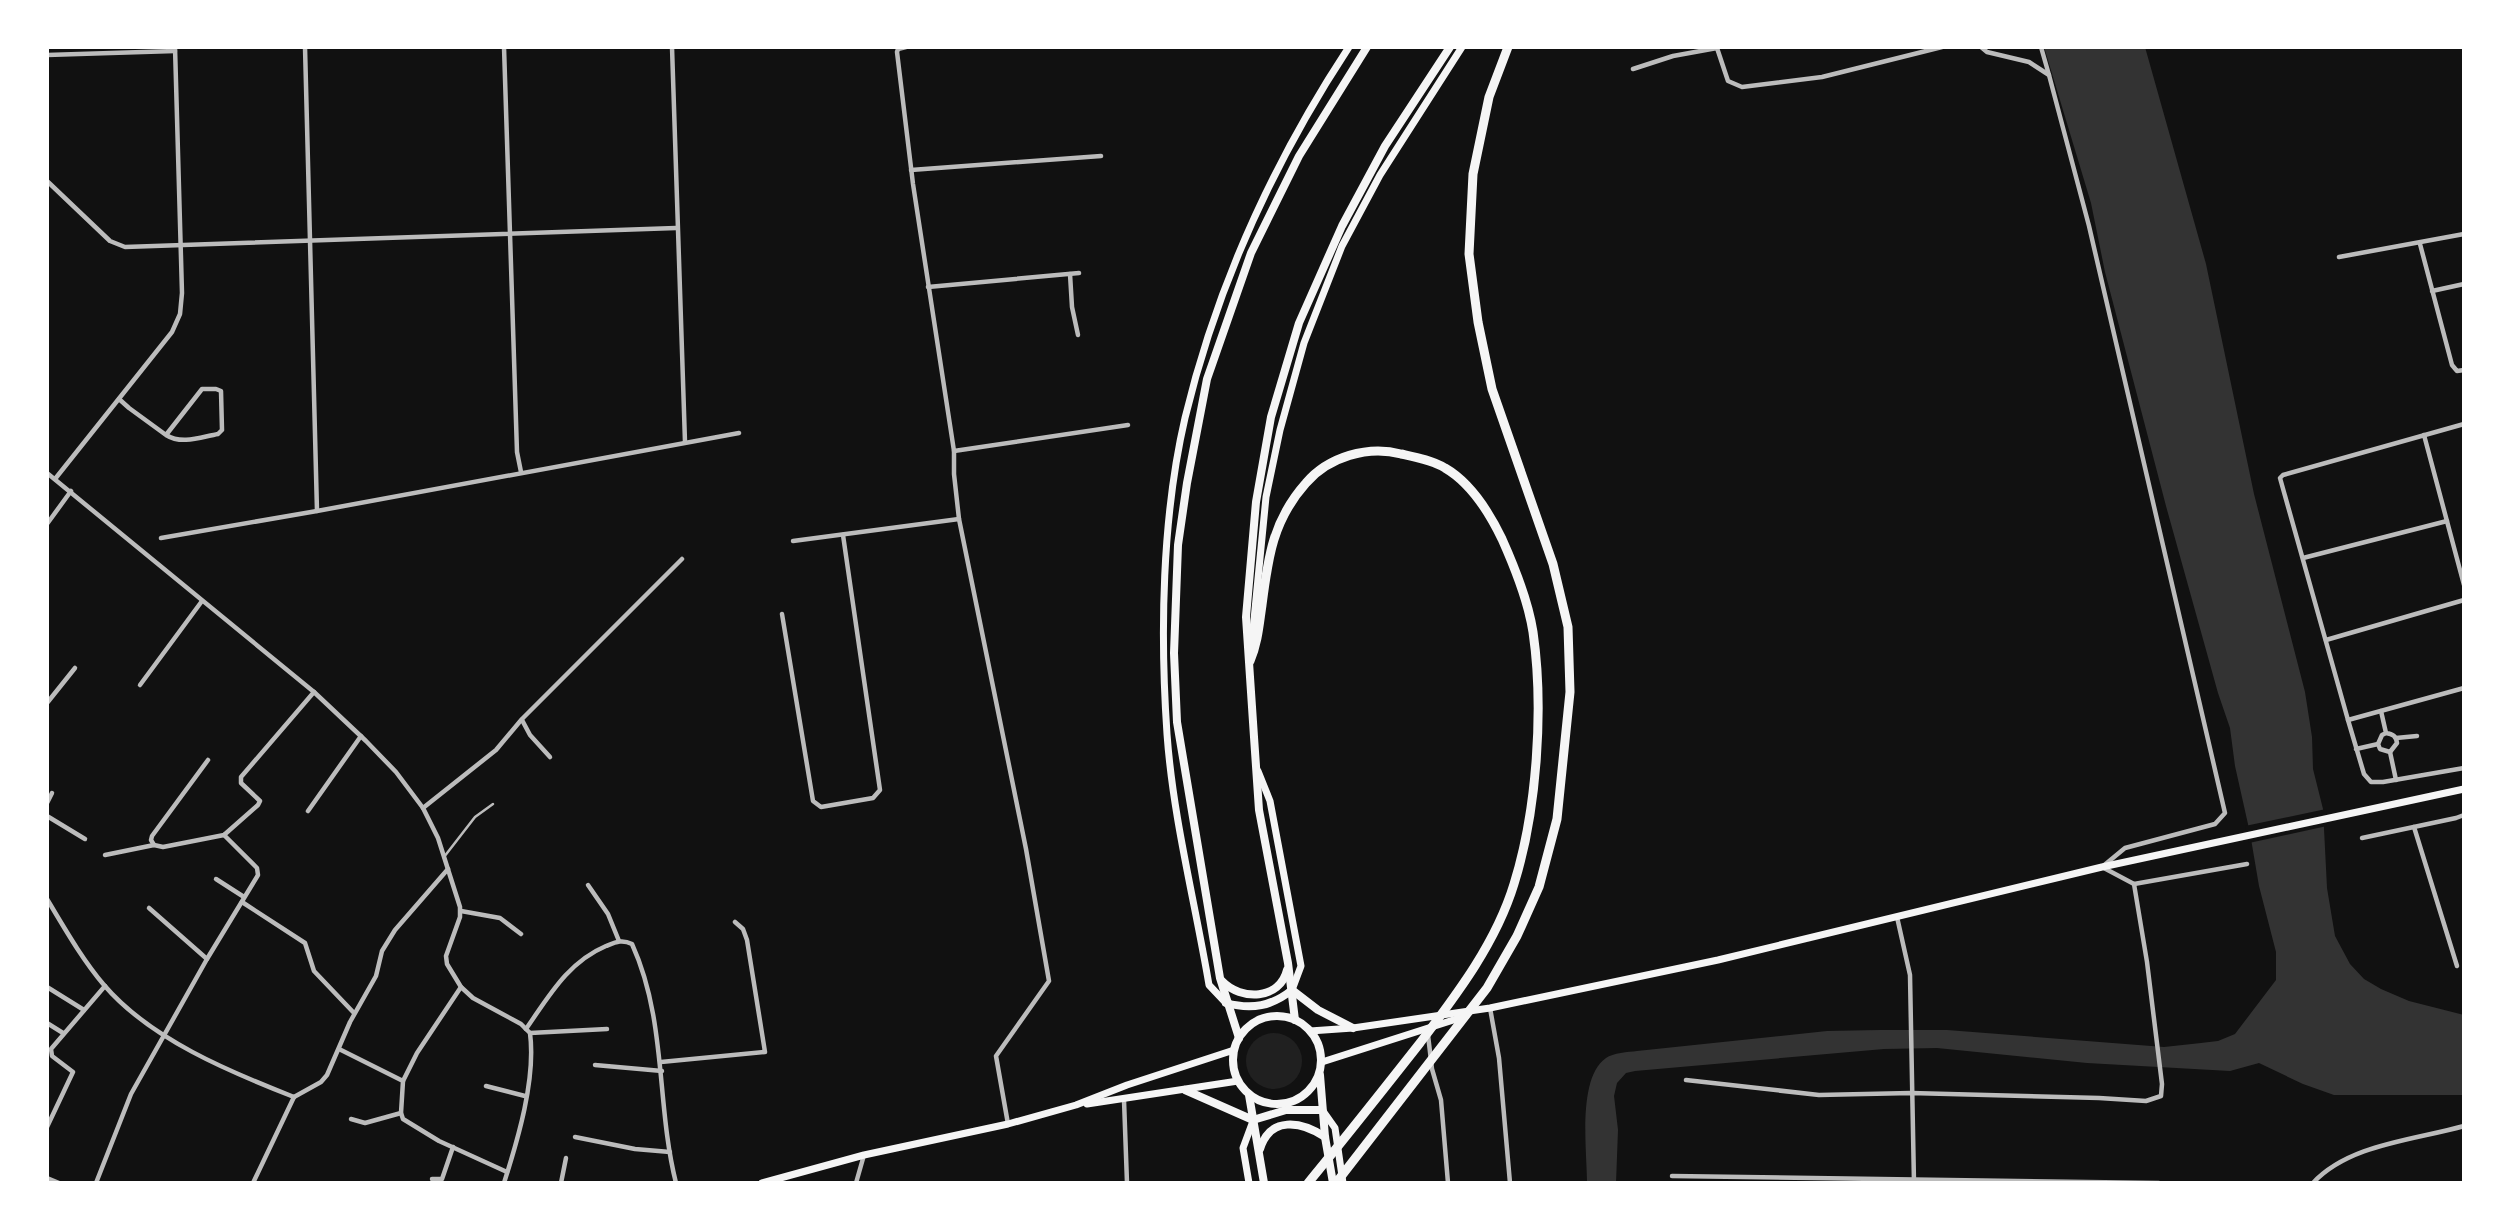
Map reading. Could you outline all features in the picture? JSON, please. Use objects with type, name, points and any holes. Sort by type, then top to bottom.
[{"type":"highway","points":[[1239,1038],[1220,978],[1177,722],[1174,653],[1178,545],[1207,379],[1251,253],[1299,156],[1367,47]]},
{"type":"highway","points":[[1295,1020],[1288,963],[1259,810],[1247,606],[1256,502],[1271,417],[1299,324],[1342,226],[1379,157],[1450,47]]},
{"type":"highway","points":[[1335,1183],[1487,988],[1517,936],[1539,887],[1557,819],[1570,692],[1568,627],[1553,564],[1492,389],[1478,322],[1469,254],[1473,174],[1489,97],[1508,47]]},
{"type":"highway","points":[[1250,662],[1260,632],[1266,570],[1274,535],[1286,508],[1308,480],[1331,463],[1359,452],[1387,450],[1426,460],[1445,468],[1479,499],[1496,527],[1524,596],[1533,632],[1537,695],[1536,755],[1528,825],[1514,885],[1500,921],[1453,999],[1382,1093],[1308,1183]]},
{"type":"highway","points":[[1220,978],[1236,992],[1252,996],[1264,993],[1282,982],[1288,963]]},
{"type":"highway","points":[[1226,1003],[1242,1007],[1262,1006],[1280,1000],[1292,990]]},
{"type":"highway","points":[[1292,990],[1318,1010],[1353,1028]]},
{"type":"highway","points":[[1264,1183],[1249,1095],[1238,1081],[1233,1066],[1234,1050],[1239,1038],[1254,1023],[1274,1016],[1295,1020],[1317,1040],[1322,1062],[1320,1073],[1325,1137],[1335,1183]]},
{"type":"highway","points":[[1249,1095],[1272,1104],[1284,1104],[1306,1094],[1320,1073]]},
{"type":"highway","points":[[1185,1090],[1254,1121],[1286,1110],[1322,1110]]},
{"type":"highway","points":[[1258,1153],[1271,1130],[1285,1125],[1300,1124],[1325,1137]]},
{"type":"main road","points":[[1226,1003],[1209,985],[1172,779],[1165,680],[1163,601],[1166,555],[1185,420],[1219,304],[1265,190],[1325,83],[1349,47]]},
{"type":"main road","points":[[1250,662],[1266,497],[1280,430],[1304,343],[1342,246],[1380,175],[1462,47]]},
{"type":"main road","points":[[1325,83],[1338,90]]},
{"type":"main road","points":[[1287,150],[1299,156]]},
{"type":"main road","points":[[1165,680],[1175,679]]},
{"type":"main road","points":[[1258,771],[1270,801],[1301,966],[1292,990]]},
{"type":"main road","points":[[1310,1031],[1353,1028],[1490,1008],[1718,960],[2102,867],[2464,789]]},
{"type":"main road","points":[[1322,1062],[1490,1008]]},
{"type":"main road","points":[[762,1183],[1076,1105],[1127,1085],[1234,1050]]},
{"type":"main road","points":[[1076,1105],[1238,1081]]},
{"type":"main road","points":[[1322,1110],[1335,1128],[1343,1183]]},
{"type":"main road","points":[[1249,1183],[1243,1148],[1254,1121]]},
{"type":"street","points":[[305,47],[317,512]]},
{"type":"street","points":[[504,47],[517,452],[520,472]]},
{"type":"street","points":[[672,47],[685,442]]},
{"type":"street","points":[[906,47],[898,49],[897,52],[911,170],[954,451],[959,519],[1026,849],[1049,981],[996,1056],[1008,1124]]},
{"type":"street","points":[[1633,69],[1673,56],[1717,48],[1728,81],[1742,87],[1822,77],[1942,47]]},
{"type":"street","points":[[1981,47],[1987,52],[2029,62],[2049,75]]},
{"type":"street","points":[[2041,47],[2089,226],[2225,813],[2215,824],[2126,848],[2102,867],[2134,884],[2247,864]]},
{"type":"street","points":[[47,55],[175,49],[182,293],[180,314],[172,332],[55,479]]},
{"type":"street","points":[[911,170],[1101,156]]},
{"type":"street","points":[[47,181],[101,233],[117,245],[125,247],[676,228]]},
{"type":"street","points":[[2339,257],[2464,234]]},
{"type":"street","points":[[2420,244],[2452,365],[2457,371],[2464,370]]},
{"type":"street","points":[[928,287],[1079,273]]},
{"type":"street","points":[[1069,274],[1077,335]]},
{"type":"street","points":[[2432,291],[2464,284]]},
{"type":"street","points":[[120,399],[166,435],[178,441],[218,434],[223,425],[221,391],[202,389],[166,435]]},
{"type":"street","points":[[954,451],[1128,425]]},
{"type":"street","points":[[2464,425],[2280,478],[2364,774],[2371,782],[2464,768]]},
{"type":"street","points":[[161,538],[317,512],[739,433]]},
{"type":"street","points":[[2424,435],[2464,585]]},
{"type":"street","points":[[47,473],[314,692],[396,772],[423,808],[438,838],[461,911],[446,956],[447,964],[461,987],[473,998],[521,1024],[528,1031],[607,1029]]},
{"type":"street","points":[[47,524],[71,491]]},
{"type":"street","points":[[793,541],[959,519]]},
{"type":"street","points":[[2303,558],[2447,521]]},
{"type":"street","points":[[782,614],[813,801],[821,807],[873,798],[880,790],[843,535]]},
{"type":"street","points":[[423,808],[496,750],[522,719],[682,559]]},
{"type":"street","points":[[2326,640],[2464,600]]},
{"type":"street","points":[[140,685],[202,601]]},
{"type":"street","points":[[47,703],[75,668]]},
{"type":"street","points":[[2348,720],[2464,688]]},
{"type":"street","points":[[105,855],[224,835],[260,801],[242,783],[241,777],[314,692]]},
{"type":"street","points":[[2381,711],[2386,733]]},
{"type":"street","points":[[522,719],[530,735],[550,757]]},
{"type":"street","points":[[2378,744],[2382,735],[2392,734],[2397,744],[2390,752]]},
{"type":"street","points":[[308,811],[361,736]]},
{"type":"street","points":[[2396,738],[2417,736]]},
{"type":"street","points":[[2356,749],[2378,744]]},
{"type":"street","points":[[2378,744],[2380,749],[2390,752]]},
{"type":"street","points":[[2390,752],[2396,780]]},
{"type":"street","points":[[154,845],[152,836],[208,760]]},
{"type":"street","points":[[47,803],[52,793]]},
{"type":"street","points":[[2362,838],[2464,815]]},
{"type":"street","points":[[47,816],[85,839]]},
{"type":"street","points":[[2414,827],[2457,966]]},
{"type":"street","points":[[96,1183],[131,1094],[207,959],[256,879],[258,871],[224,835]]},
{"type":"street","points":[[253,1183],[294,1097],[321,1082],[354,1013],[376,976],[382,951],[395,930],[448,869]]},
{"type":"street","points":[[216,879],[305,943],[314,971],[354,1013]]},
{"type":"street","points":[[1686,1080],[1819,1095],[1911,1093],[2146,1101],[2161,1096],[2155,1028],[2134,884]]},
{"type":"street","points":[[588,885],[608,914],[618,941]]},
{"type":"street","points":[[47,900],[78,950],[105,986],[130,1010],[164,1034],[243,1077],[294,1097]]},
{"type":"street","points":[[149,908],[207,959]]},
{"type":"street","points":[[461,911],[500,918],[521,934]]},
{"type":"street","points":[[1897,917],[1910,975],[1914,1181]]},
{"type":"street","points":[[661,1062],[765,1052],[747,940],[743,929],[735,922]]},
{"type":"street","points":[[504,1183],[522,1126],[529,1074],[528,1031],[567,971],[592,952],[618,941],[632,944],[650,995],[676,1183]]},
{"type":"street","points":[[47,1128],[72,1077],[71,1068],[50,1053],[62,1033],[105,986]]},
{"type":"street","points":[[47,987],[84,1010]]},
{"type":"street","points":[[461,987],[417,1054],[403,1081],[401,1113],[403,1119],[416,1128],[508,1172]]},
{"type":"street","points":[[1490,1008],[1499,1058],[1510,1183]]},
{"type":"street","points":[[47,1023],[62,1033]]},
{"type":"street","points":[[1427,1028],[1441,1100],[1448,1183]]},
{"type":"street","points":[[339,1049],[403,1081]]},
{"type":"street","points":[[594,1065],[662,1071]]},
{"type":"street","points":[[486,1086],[525,1096]]},
{"type":"street","points":[[1124,1100],[1127,1183]]},
{"type":"street","points":[[351,1119],[365,1123],[401,1113]]},
{"type":"street","points":[[2313,1183],[2321,1174],[2355,1153],[2464,1126]]},
{"type":"street","points":[[575,1137],[635,1149],[670,1152]]},
{"type":"street","points":[[432,1179],[442,1180],[453,1147]]},
{"type":"street","points":[[856,1183],[864,1156]]},
{"type":"street","points":[[561,1183],[566,1158]]},
{"type":"street","points":[[1672,1176],[1716,1180],[2159,1183]]},
{"type":"street","points":[[47,1178],[59,1183]]},
{"type":"lane","points":[[444,857],[475,817],[492,804]]},
{"type":"shaded area","points":[[2044,47],[2145,47],[2206,264],[2254,494],[2305,692],[2312,737],[2313,769],[2323,809],[2327,888],[2335,936],[2350,964],[2364,979],[2409,1001],[2464,1015],[2464,1095],[2334,1095],[2259,1063],[2230,1071],[2087,1063],[1937,1048],[1884,1049],[1635,1071],[1626,1073],[1617,1083],[1614,1096],[1618,1130],[1616,1183],[1587,1183],[1587,1098],[1597,1068],[1613,1055],[1827,1031],[1947,1030],[2164,1047],[2201,1043],[2218,1041],[2235,1034],[2276,980],[2276,952],[2259,886],[2230,728],[2166,506],[2105,272],[2091,203]]},
{"type":"shaded area","points":[[1268,1033],[1280,1033],[1290,1037],[1298,1045],[1302,1061],[1298,1077],[1290,1085],[1280,1089],[1268,1089],[1258,1085],[1250,1077],[1246,1067],[1246,1055],[1250,1045],[1258,1037]]},
{"type":"pier","points":[[2326,809],[2327,826],[2249,843],[2245,826]]}]
